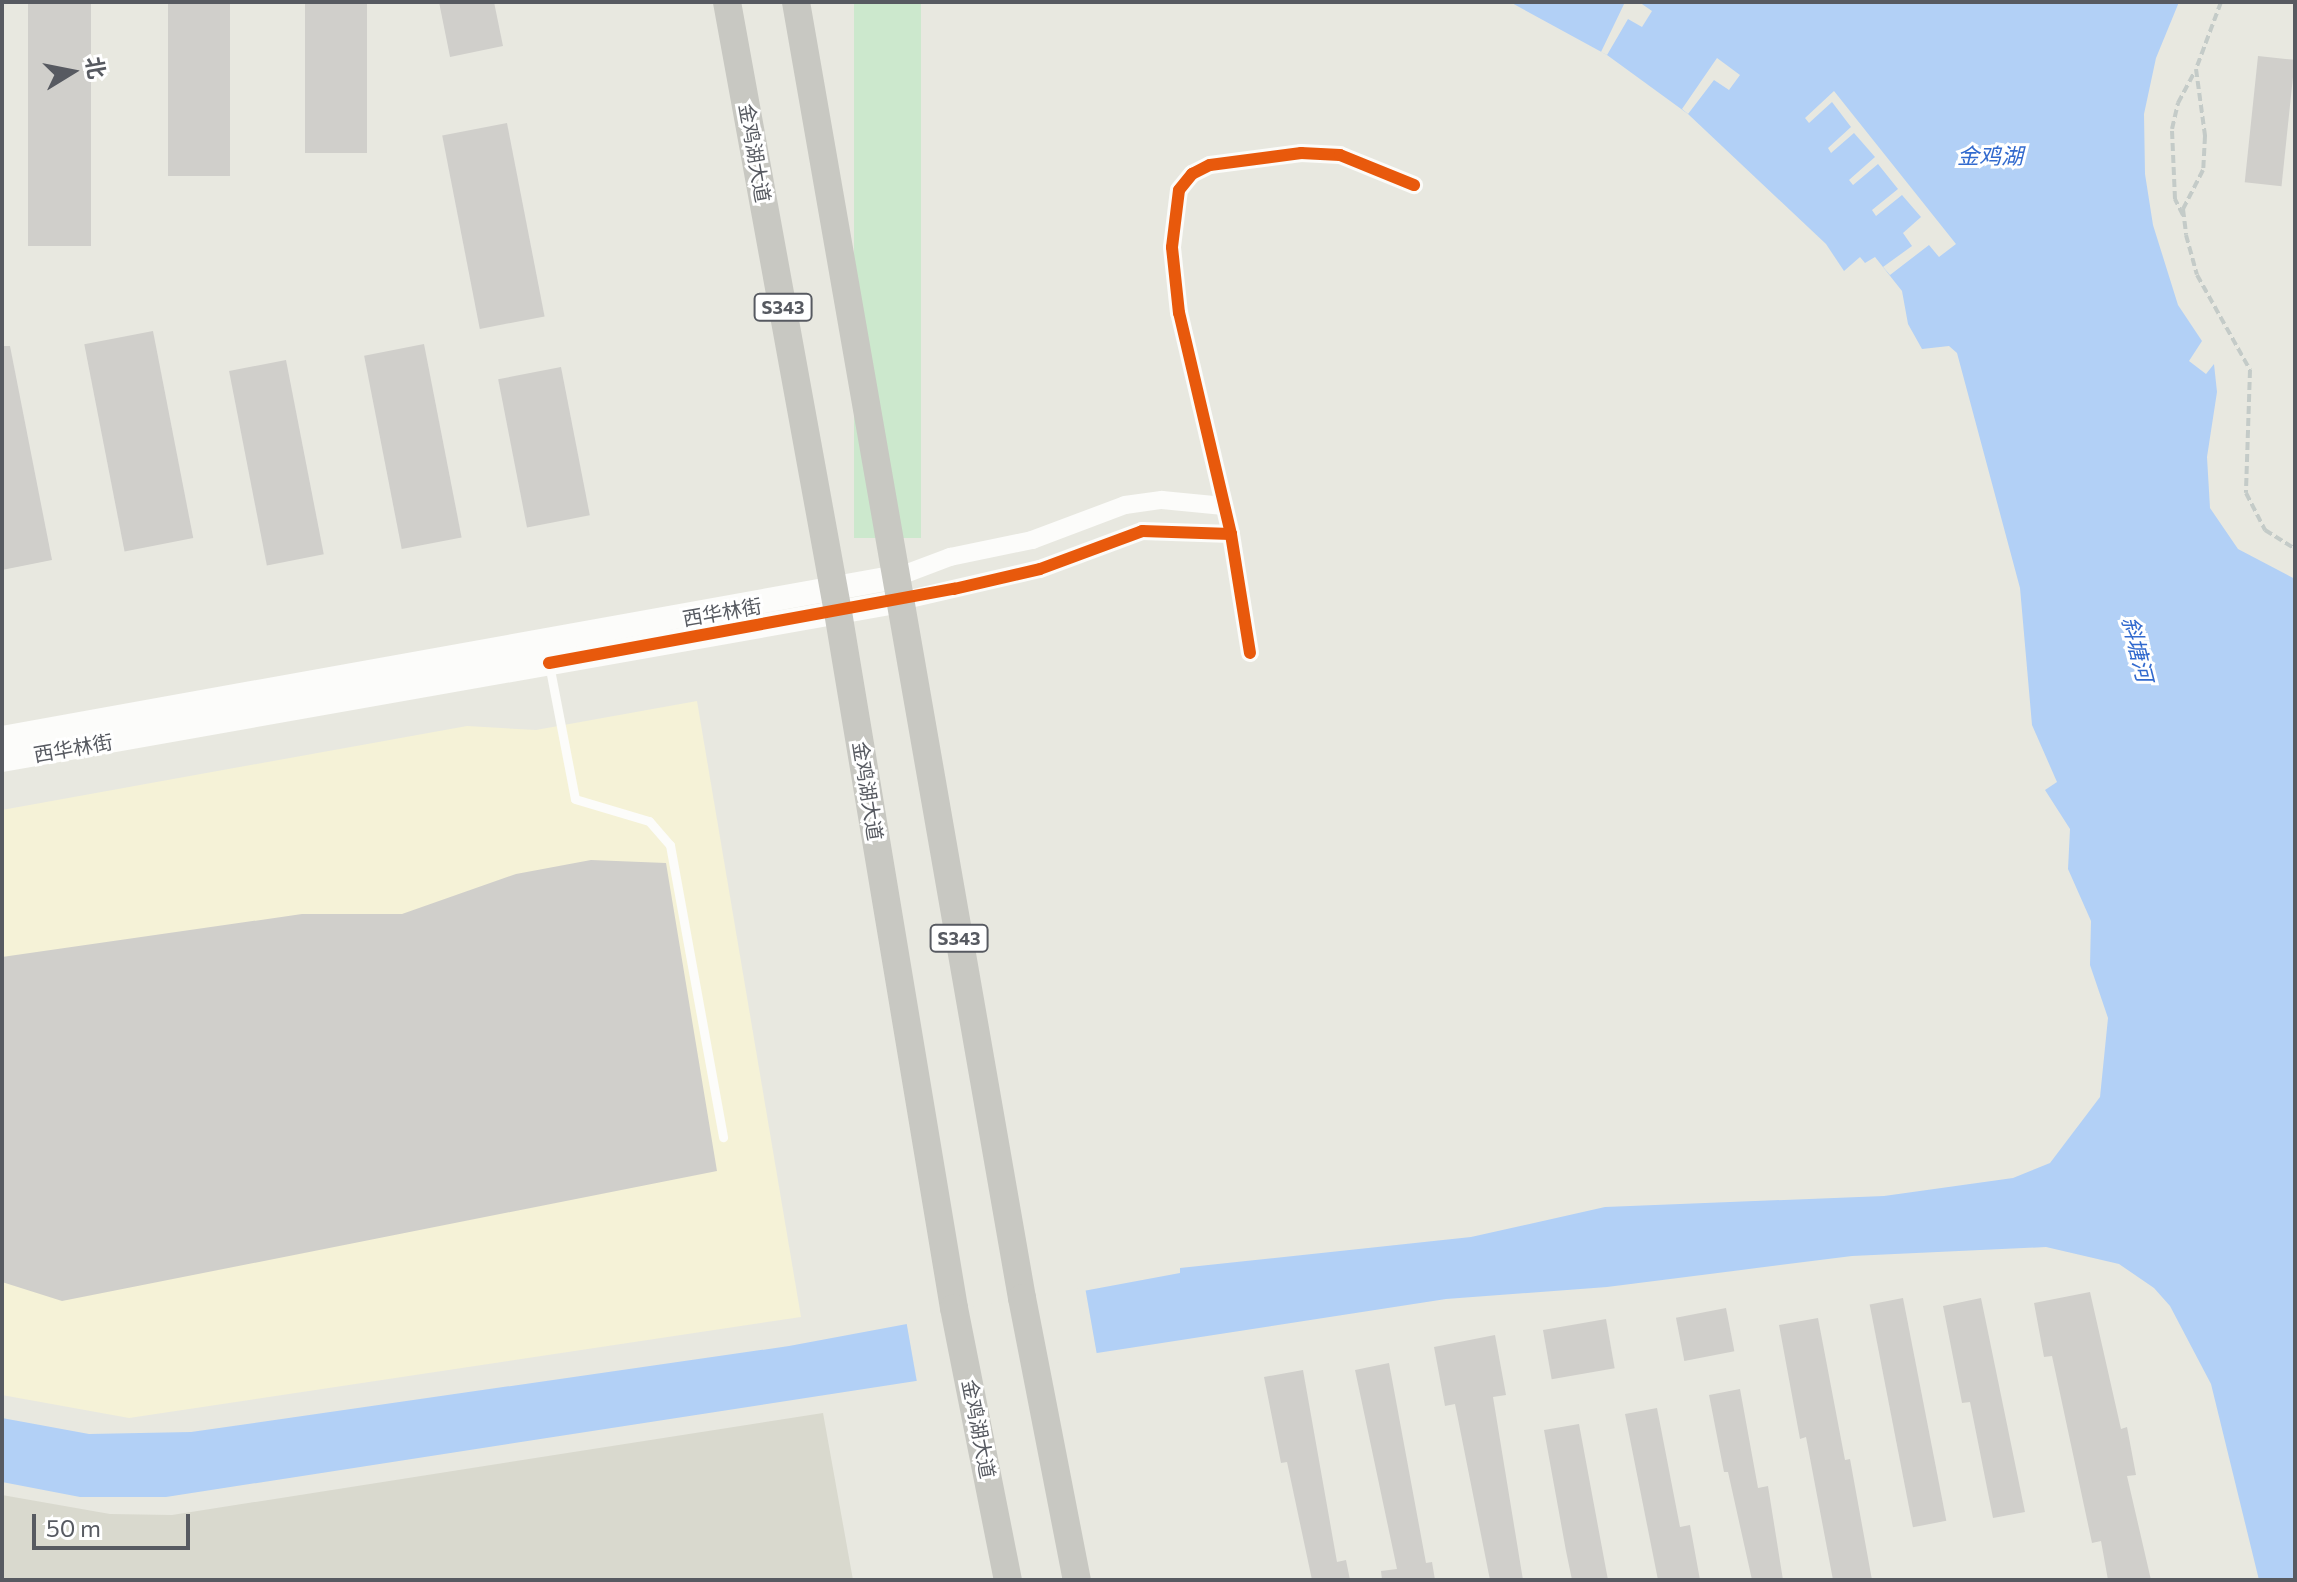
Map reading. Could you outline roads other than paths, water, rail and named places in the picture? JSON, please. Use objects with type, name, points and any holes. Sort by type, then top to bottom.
[{"type":"main road","name":"金鸡湖大道","points":[[727,2],[836,601],[954,1308],[1008,1580]]},
{"type":"main road","name":"S343","points":[[796,2],[1022,1298],[1077,1580]]},
{"type":"main road","name":"西华林街","points":[[2,738],[548,652],[899,589]]},
{"type":"main road","name":"西华林街","points":[[2,760],[548,652]]},
{"type":"street","points":[[1250,653],[1231,534],[1179,313],[1172,247],[1179,190],[1192,174],[1210,165],[1301,153],[1362,161],[1414,185]]},
{"type":"street","points":[[899,589],[950,557],[1032,540],[1125,505],[1162,500],[1224,506]]},
{"type":"street","points":[[899,589],[1040,569],[1142,531],[1231,534]]},
{"type":"lane","points":[[548,652],[575,799],[649,821],[670,845],[723,1137]]},
{"type":"water","points":[[1510,2],[2179,2],[2156,58],[2144,114],[2145,174],[2153,225],[2178,305],[2202,341],[2189,361],[2206,374],[2214,364],[2217,392],[2207,457],[2210,508],[2238,549],[2295,579],[2295,1580],[2259,1580],[2211,1384],[2170,1306],[2154,1288],[2119,1264],[2046,1247],[1852,1256],[1607,1287],[1446,1299],[166,1497],[80,1497],[2,1482],[2,1418],[89,1434],[191,1432],[789,1346],[1180,1273],[1180,1268],[1471,1237],[1605,1207],[1884,1196],[2013,1178],[2050,1163],[2100,1097],[2108,1018],[2090,965],[2091,921],[2068,869],[2070,829],[2045,790],[2057,782],[2032,725],[2020,588],[1957,353],[1949,346],[1922,349],[1908,324],[1902,291],[1875,257],[1865,263],[1860,257],[1844,271],[1826,244],[1688,114],[1607,55]]},
{"type":"water label","name":"金鸡湖","points":[[1990,156]]},
{"type":"water label","name":"斜塘河","points":[[2138,649]]}]
